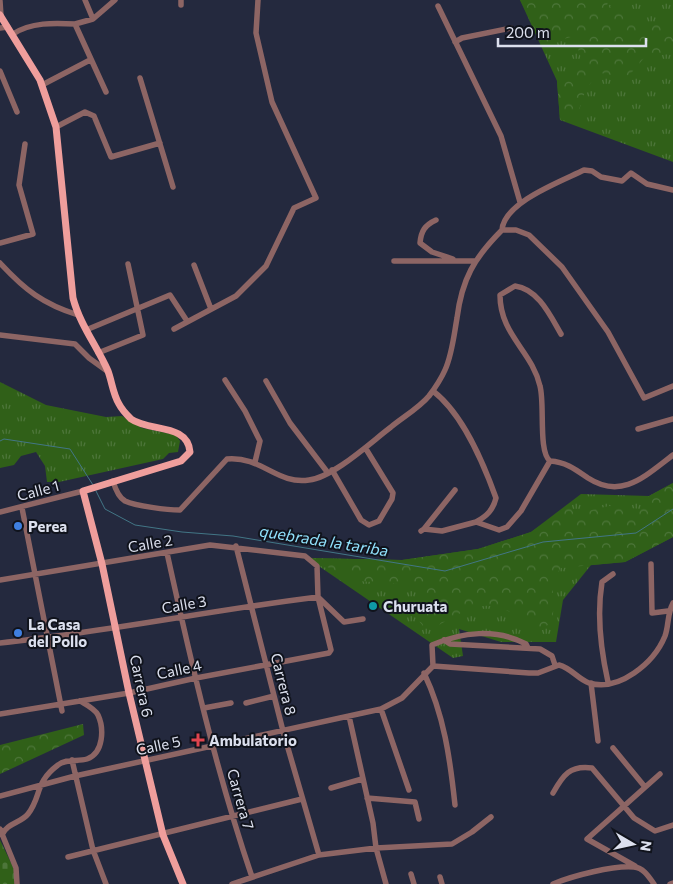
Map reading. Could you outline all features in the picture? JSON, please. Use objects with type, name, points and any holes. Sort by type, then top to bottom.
[{"type":"main road","points":[[0,15],[42,85],[56,127],[73,298],[78,315],[108,371],[118,403],[128,416],[143,425],[178,433],[189,445],[190,452],[181,461],[83,491]]},
{"type":"main road","name":"Carrera 6","points":[[83,491],[102,564],[129,693],[163,835],[183,884]]},
{"type":"street","points":[[85,0],[93,19]]},
{"type":"street","points":[[0,28],[11,31],[50,23],[75,24],[93,19],[115,0]]},
{"type":"street","points":[[174,329],[236,296],[266,266],[294,208],[316,198],[272,102],[256,33],[258,0]]},
{"type":"street","points":[[0,1],[0,15]]},
{"type":"street","points":[[438,6],[501,136],[520,202]]},
{"type":"street","points":[[75,24],[106,92]]},
{"type":"street","points":[[455,42],[462,38],[512,28]]},
{"type":"street","points":[[42,85],[90,60]]},
{"type":"street","points":[[0,71],[18,112]]},
{"type":"street","points":[[140,78],[173,187]]},
{"type":"street","points":[[0,90],[8,90]]},
{"type":"street","points":[[56,127],[85,112],[89,112],[94,116],[111,157],[160,143]]},
{"type":"street","points":[[0,243],[33,234],[19,185],[25,144]]},
{"type":"street","points":[[113,481],[117,493],[124,501],[170,510],[180,510],[227,459],[242,458],[255,462],[294,480],[311,480],[330,471],[366,449],[433,390],[446,368],[465,279],[475,261],[502,230],[502,224],[520,202],[584,170],[592,171],[601,177],[622,181],[631,173],[647,184],[673,190]]},
{"type":"street","points":[[436,220],[428,224],[424,229],[420,243],[440,256],[460,261]]},
{"type":"street","points":[[502,230],[516,230],[529,235],[562,267],[574,288],[608,332],[644,398],[673,386]]},
{"type":"street","points":[[394,261],[475,261]]},
{"type":"street","points":[[0,263],[30,294],[60,309],[78,315]]},
{"type":"street","points":[[98,353],[143,335],[128,264]]},
{"type":"street","points":[[194,265],[211,308]]},
{"type":"street","points":[[561,334],[549,313],[531,292],[515,286],[500,295],[500,306],[506,326],[540,383],[543,399],[543,449],[550,461],[575,468],[603,487],[615,488],[638,480],[673,455]]},
{"type":"street","points":[[86,330],[170,295],[188,321]]},
{"type":"street","points":[[0,334],[75,344],[89,358],[108,371]]},
{"type":"street","points":[[225,380],[260,442],[255,462]]},
{"type":"street","points":[[266,381],[290,422],[330,471],[361,520],[369,525],[379,522],[392,499],[392,493],[366,449]]},
{"type":"street","points":[[433,390],[446,401],[460,421],[496,498],[494,506],[486,517],[476,522],[442,531],[422,530],[455,490]]},
{"type":"street","points":[[638,429],[673,419]]},
{"type":"street","points":[[476,522],[499,530],[508,527],[521,511],[550,461]]},
{"type":"street","name":"Calle 1","points":[[0,512],[22,508],[83,491]]},
{"type":"street","points":[[22,508],[62,711]]},
{"type":"street","name":"Calle 2","points":[[0,580],[210,545],[236,546],[305,556],[317,566],[318,597]]},
{"type":"street","name":"Carrera 8","points":[[236,546],[283,731],[319,855]]},
{"type":"street","name":"Carrera 7","points":[[167,553],[212,746],[232,817],[252,877]]},
{"type":"street","points":[[651,564],[652,613],[668,612]]},
{"type":"street","points":[[608,682],[601,626],[600,592],[602,582],[613,574]]},
{"type":"street","points":[[318,597],[344,622],[363,619]]},
{"type":"street","name":"Calle 3","points":[[0,643],[48,638],[251,605],[318,597]]},
{"type":"street","name":"Calle 4","points":[[0,714],[129,693],[196,678],[329,654],[331,649],[318,597]]},
{"type":"street","points":[[528,648],[526,644],[514,638],[491,634],[469,634],[444,640],[431,646],[433,666],[538,673],[555,665],[565,666],[591,684],[624,680],[637,672],[650,659],[665,635],[668,612],[673,603]]},
{"type":"street","points":[[444,640],[450,644],[528,648],[546,652],[552,656],[555,665]]},
{"type":"street","name":"Calle 5","points":[[0,796],[75,776],[381,709],[402,698],[425,672],[433,666]]},
{"type":"street","points":[[425,672],[442,715],[455,804]]},
{"type":"street","points":[[591,684],[598,741]]},
{"type":"street","points":[[246,704],[274,696]]},
{"type":"street","points":[[17,884],[16,868],[1,832],[29,813],[40,784],[59,763],[88,759],[95,754],[101,742],[102,728],[97,713],[80,700]]},
{"type":"street","points":[[204,708],[231,702]]},
{"type":"street","points":[[381,709],[409,790]]},
{"type":"street","points":[[349,716],[376,848],[386,884]]},
{"type":"street","points":[[613,748],[645,787]]},
{"type":"street","points":[[72,760],[93,850],[106,884]]},
{"type":"street","points":[[553,793],[567,772],[580,766],[592,768],[634,818],[655,831],[673,825]]},
{"type":"street","points":[[654,884],[646,872],[587,840],[660,774]]},
{"type":"street","points":[[331,788],[362,779]]},
{"type":"street","points":[[367,798],[415,802],[419,819]]},
{"type":"street","points":[[68,857],[163,835],[302,799]]},
{"type":"street","points":[[232,884],[319,855],[376,848],[452,844],[472,832],[491,817]]},
{"type":"street","points":[[553,884],[593,872],[635,866]]},
{"type":"street","points":[[411,874],[414,884]]},
{"type":"street","points":[[440,877],[442,884]]},
{"type":"green space","points":[[520,0],[673,0],[673,162],[560,120],[557,81]]},
{"type":"green space","points":[[520,0],[609,0],[607,5],[632,17],[649,23],[666,24],[673,27],[673,54],[646,56],[628,75],[619,76],[601,73],[587,89],[576,122],[560,120],[557,81],[582,61],[574,36],[543,45]]},
{"type":"green space","points":[[0,382],[46,405],[106,417],[122,416],[142,428],[176,435],[180,441],[178,452],[169,453],[163,459],[59,482],[47,482],[45,466],[36,452],[21,456],[14,465],[0,468]]},
{"type":"green space","points":[[673,483],[673,537],[625,562],[591,565],[563,600],[556,642],[501,642],[459,629],[463,656],[453,658],[307,558],[402,560],[478,549],[531,532],[581,494],[649,496]]},
{"type":"green space","points":[[673,483],[673,537],[625,562],[561,568],[552,579],[551,586],[555,599],[552,620],[543,630],[536,630],[508,611],[490,606],[469,609],[437,627],[424,627],[413,614],[424,603],[423,586],[359,581],[307,558],[402,560],[478,549],[531,532],[570,505],[574,514],[609,506],[640,509],[649,496]]},
{"type":"green space","points":[[83,724],[84,735],[0,774],[0,745]]},
{"type":"green space","points":[[0,840],[14,869],[15,884],[0,884]]},
{"type":"waterway","name":"quebrada la tariba","points":[[0,441],[4,439],[70,449],[93,485]]},
{"type":"waterway","name":"quebrada la tariba","points":[[96,491],[105,509],[135,525],[182,532],[233,536],[445,571],[543,542],[636,533],[673,509]]},
{"type":"place","name":"Perea","points":[[18,526]]},
{"type":"place","name":"Churuata","points":[[373,606]]},
{"type":"place","name":"La Casa del Pollo","points":[[18,633]]},
{"type":"place","name":"Ambulatorio","points":[[198,740]]}]
